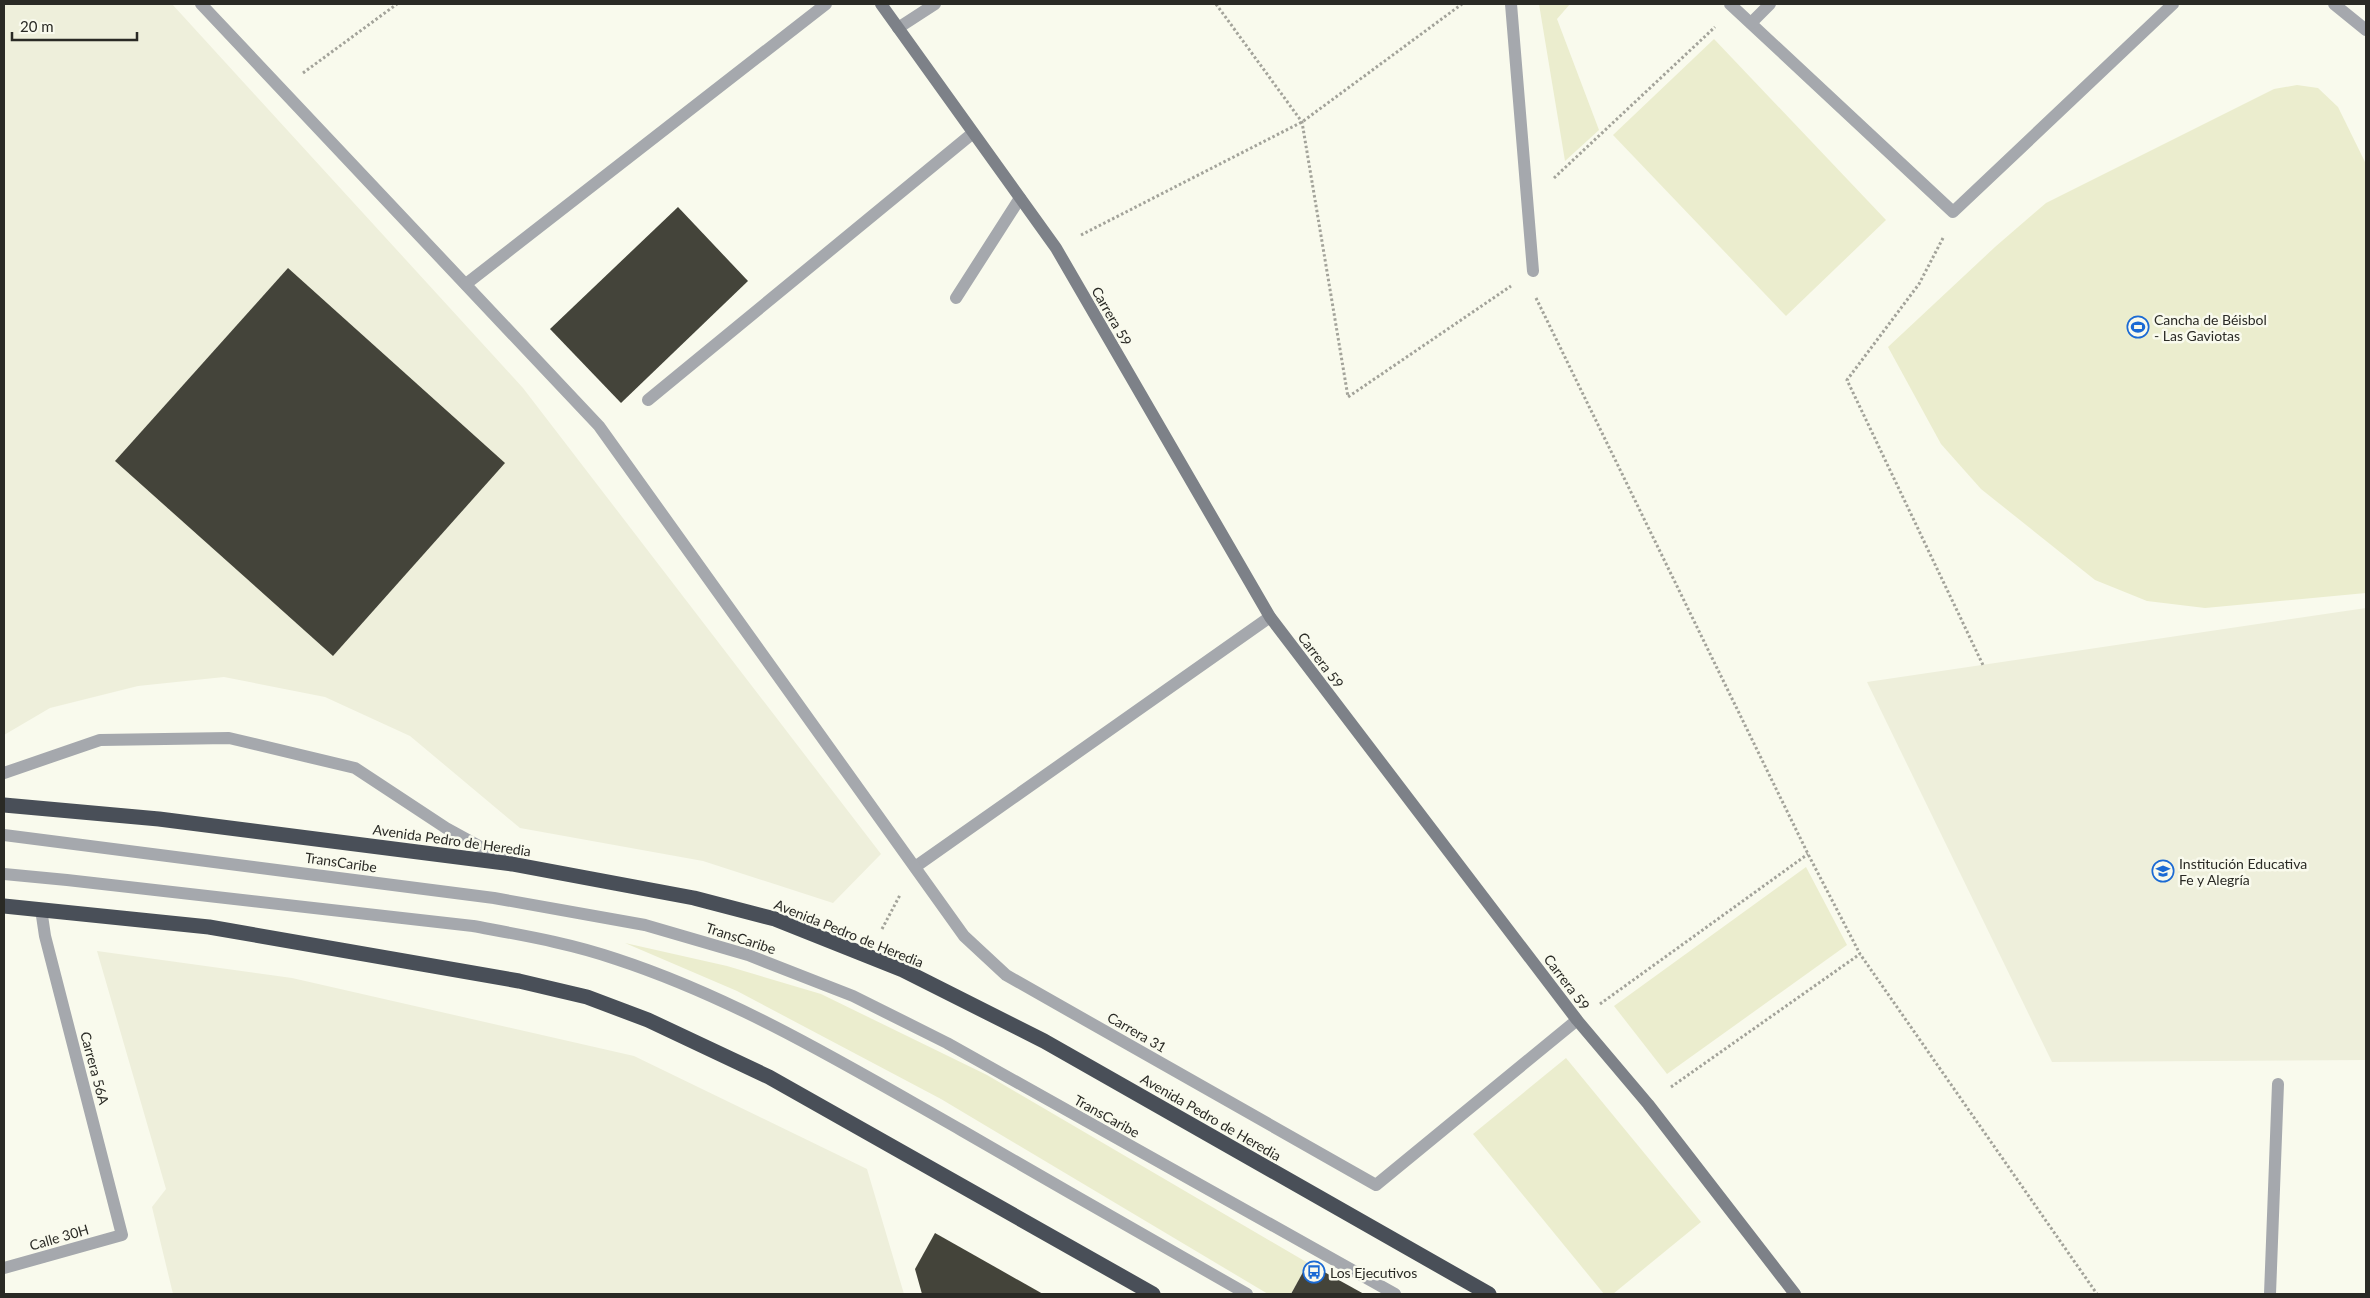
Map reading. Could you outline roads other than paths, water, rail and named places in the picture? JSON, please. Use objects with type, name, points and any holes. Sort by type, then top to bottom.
[{"type":"highway","name":"Avenida Pedro de Heredia","points":[[4,805],[159,819],[512,864],[694,898],[775,919],[903,970],[1044,1041],[1489,1294]]},
{"type":"highway","points":[[4,906],[209,927],[520,980],[587,997],[648,1020],[769,1077],[1153,1294]]},
{"type":"street","name":"Carrera 31","points":[[201,4],[600,426],[964,936],[1006,975],[1376,1185],[1577,1020]]},
{"type":"street","points":[[466,284],[826,4]]},
{"type":"street","name":"Carrera 59","points":[[881,4],[1056,248],[1270,617],[1577,1020],[1648,1104],[1795,1294]]},
{"type":"street","points":[[898,28],[935,4]]},
{"type":"street","points":[[1511,4],[1533,271]]},
{"type":"street","points":[[1751,23],[1770,4]]},
{"type":"street","points":[[1733,6],[1953,212],[2172,4]]},
{"type":"street","points":[[2334,4],[2366,30]]},
{"type":"street","points":[[648,400],[973,133]]},
{"type":"street","points":[[956,298],[1020,198]]},
{"type":"street","points":[[914,868],[1270,617]]},
{"type":"street","points":[[4,773],[100,740],[229,738],[355,768],[446,828],[512,864]]},
{"type":"street","name":"TransCaribe","points":[[4,835],[494,898],[645,925],[748,954],[853,996],[947,1043],[1394,1294]]},
{"type":"street","points":[[4,874],[473,926],[538,938],[616,958],[688,986],[770,1024],[915,1104],[1247,1294]]},
{"type":"street","name":"Carrera 56A","points":[[41,909],[45,936],[122,1235]]},
{"type":"street","points":[[2270,1294],[2278,1084]]},
{"type":"street","name":"Calle 30H","points":[[4,1268],[122,1235]]},
{"type":"place","name":"Cancha de Béisbol - Las Gaviotas","points":[[2138,327]]},
{"type":"place","name":"Institución Educativa Fe y Alegría","points":[[2163,871]]},
{"type":"place","name":"Los Ejecutivos","points":[[1314,1272]]}]
